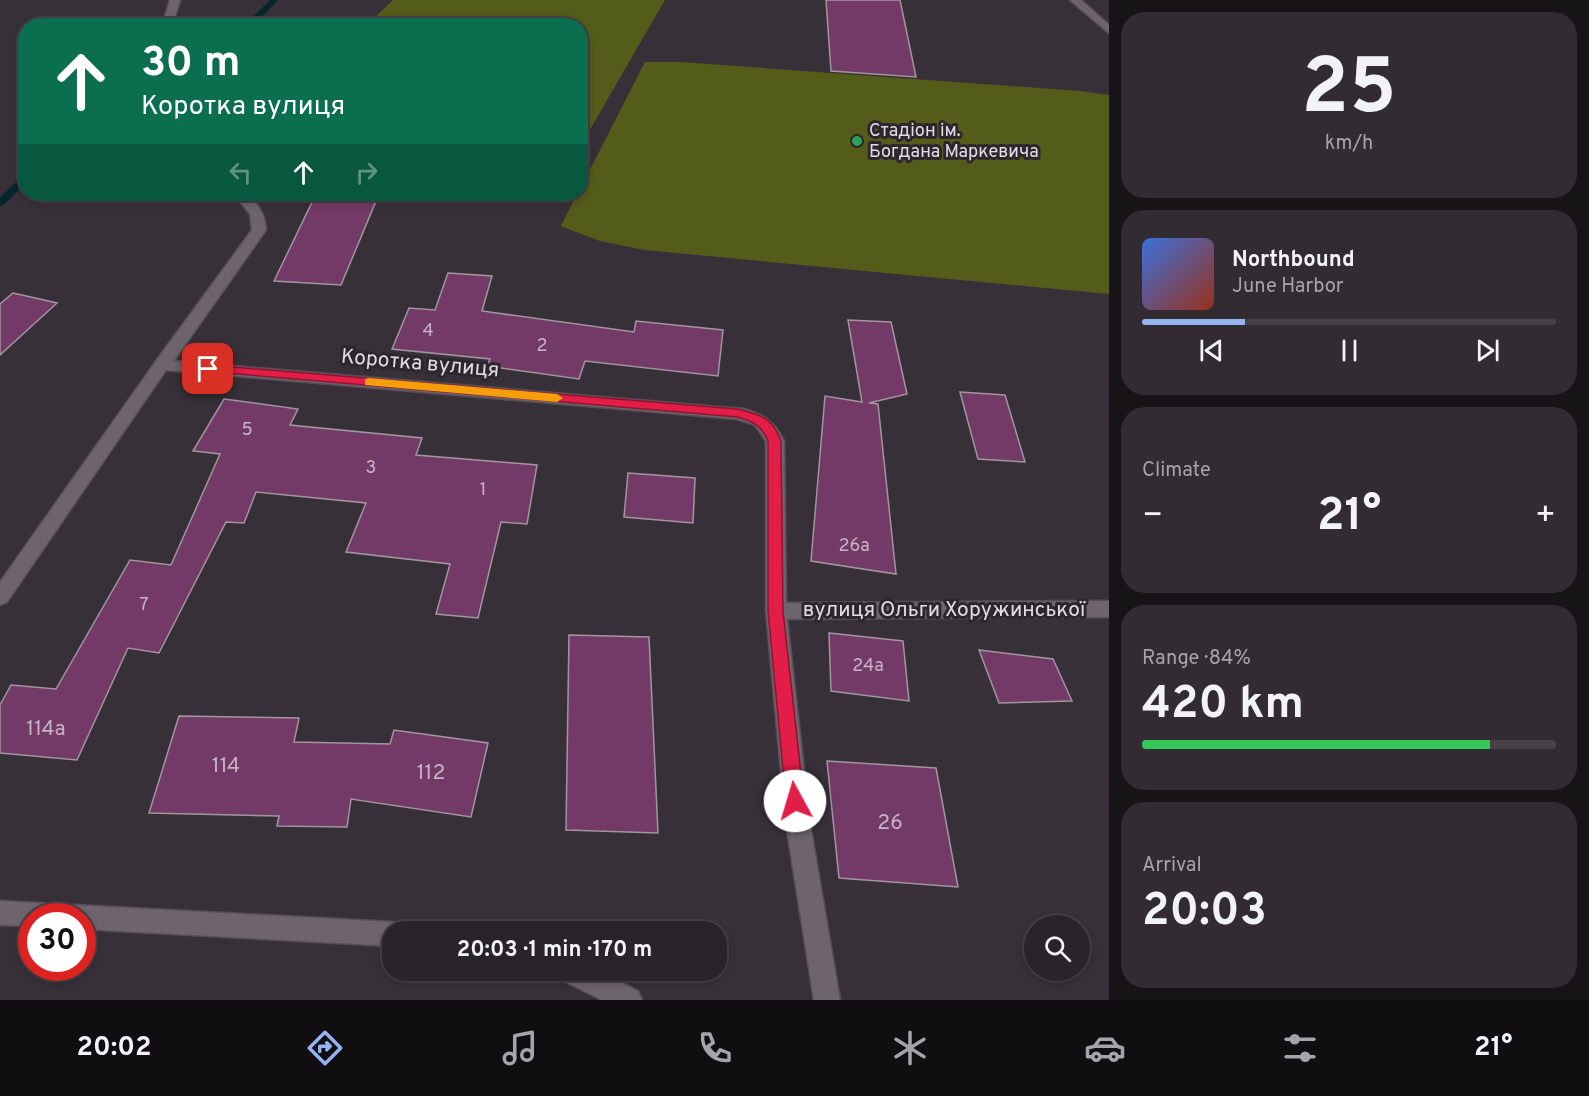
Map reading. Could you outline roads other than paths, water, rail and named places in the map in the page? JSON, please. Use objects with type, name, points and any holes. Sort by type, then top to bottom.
[{"type":"street","points":[[169,18],[175,0]]},
{"type":"street","points":[[1075,0],[1109,30]]},
{"type":"street","points":[[0,597],[259,230],[260,220],[256,211],[247,201]]},
{"type":"street","name":"Коротка вулиця","points":[[162,365],[737,413],[756,418],[770,428],[775,441],[776,611]]},
{"type":"street","name":"вулиця Ольги Хоружинської","points":[[827,1000],[798,824],[776,611],[1109,609]]},
{"type":"street","points":[[0,913],[18,914]]},
{"type":"street","points":[[96,918],[382,933]]},
{"type":"street","points":[[591,981],[629,1000]]},
{"type":"waterway","points":[[256,18],[274,0]]},
{"type":"waterway","points":[[0,203],[18,184]]},
{"type":"place","name":"Стадіон ім. Богдана Маркевича","points":[[857,141]]}]
